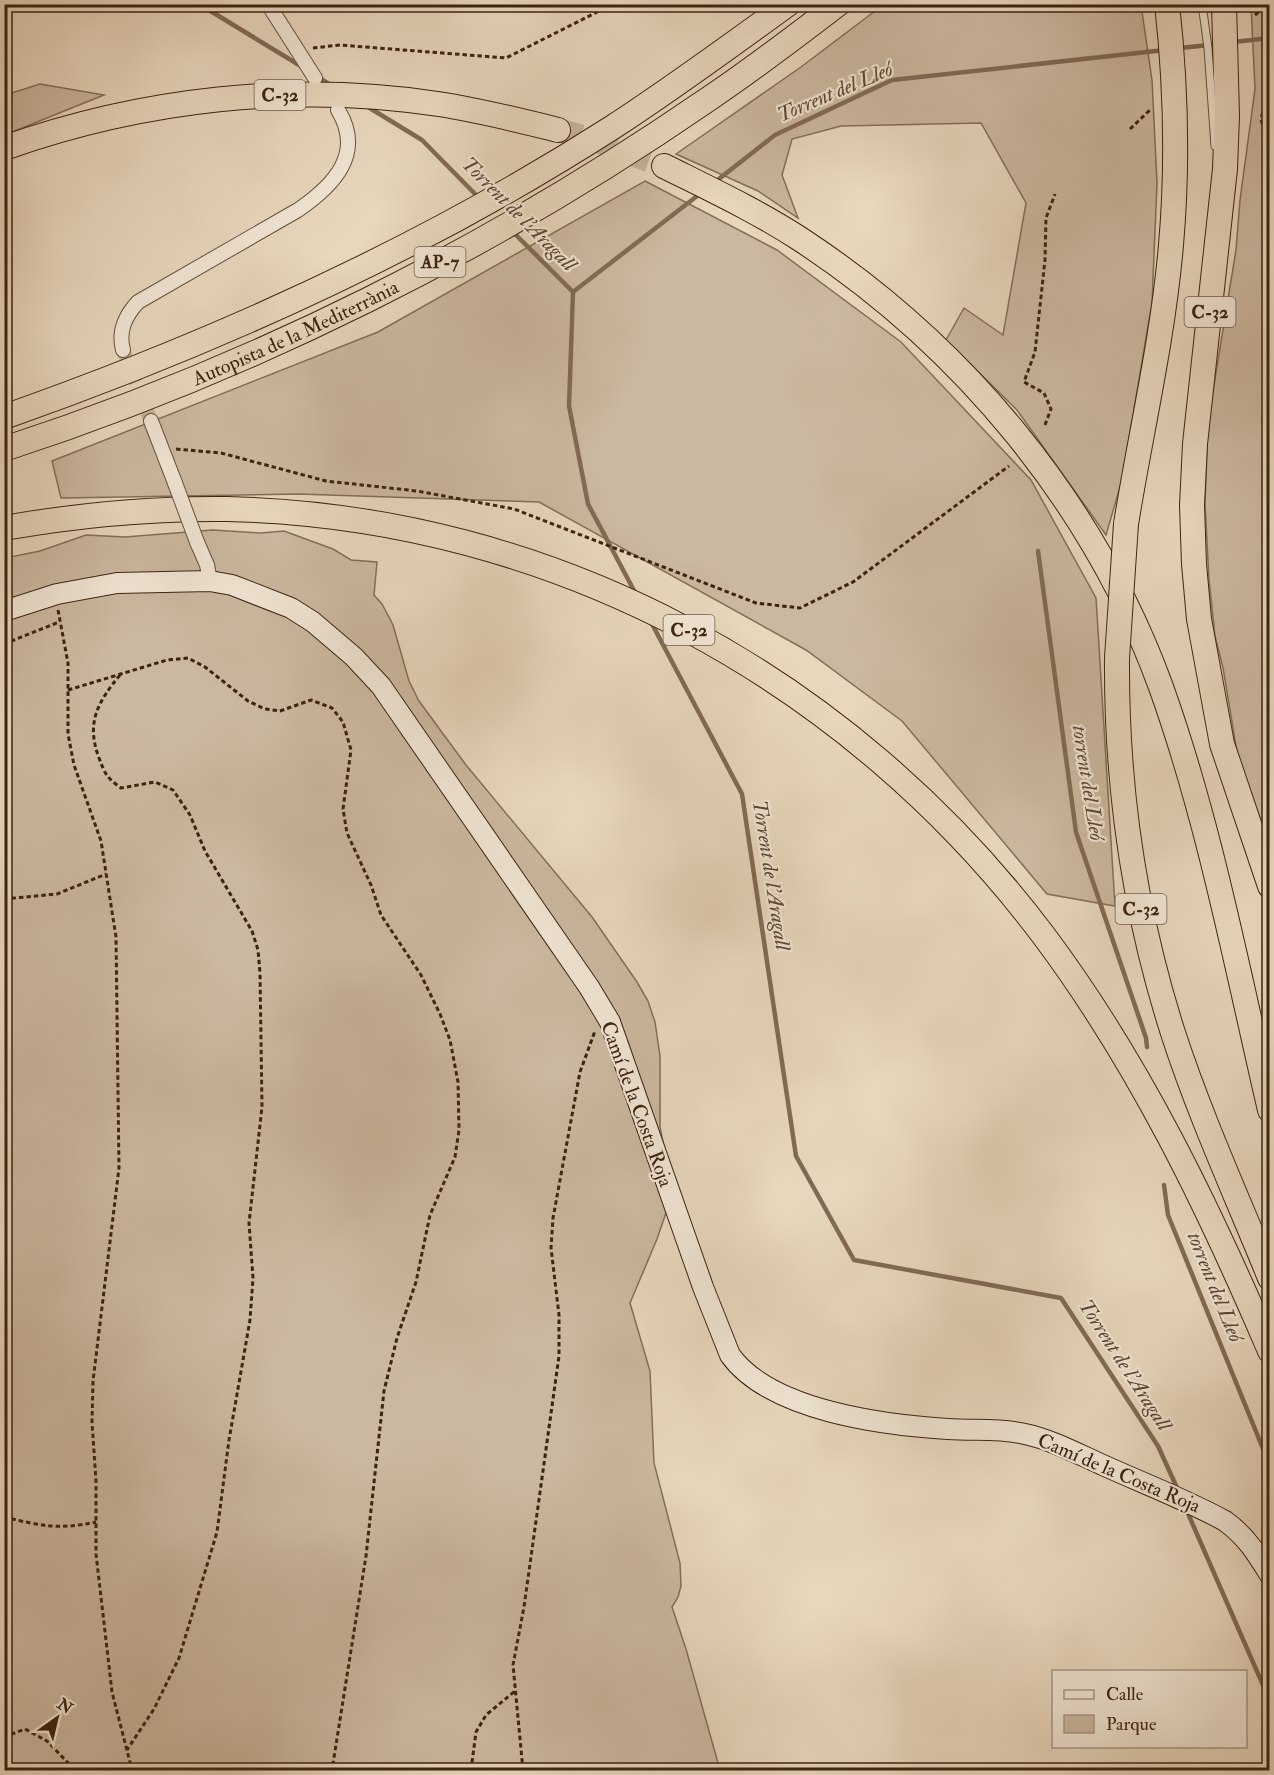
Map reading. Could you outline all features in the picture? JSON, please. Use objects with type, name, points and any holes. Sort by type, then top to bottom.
[{"type":"highway","name":"Autopista de la Mediterrània","points":[[4,417],[149,364],[219,335],[290,303],[429,234],[612,127],[788,4]]},
{"type":"highway","name":"Autopista de la Mediterrània","points":[[4,449],[226,365],[437,264],[571,188],[648,139],[716,94],[838,4]]},
{"type":"highway","name":"C-32","points":[[1167,4],[1176,133],[1171,246],[1159,335],[1126,524],[1117,658],[1118,731],[1123,803],[1134,877],[1150,953],[1174,1034],[1189,1078],[1269,1278]]},
{"type":"highway","name":"C-32","points":[[1224,4],[1227,116],[1225,169],[1195,444],[1192,505],[1194,564],[1199,619],[1211,696],[1222,744],[1269,886]]},
{"type":"highway","name":"C-32","points":[[4,148],[53,131],[128,113],[206,101],[284,95],[358,96],[437,104],[502,116],[558,130]]},
{"type":"highway","points":[[664,166],[739,203],[798,238],[838,265],[892,307],[975,386],[1024,444],[1072,510],[1130,615],[1160,684],[1172,720],[1204,832],[1269,1110]]},
{"type":"highway","name":"C-32","points":[[4,528],[115,513],[194,509],[306,514],[386,525],[480,547],[581,580],[663,616],[762,672],[834,722],[916,792],[970,846],[1044,936],[1110,1033],[1164,1126],[1220,1238],[1269,1351]]},
{"type":"street","points":[[268,4],[315,78]]},
{"type":"street","points":[[123,350],[121,335],[124,321],[138,302],[298,210],[333,180],[341,169],[348,142],[347,129],[338,110]]},
{"type":"street","points":[[151,421],[207,565],[210,581]]},
{"type":"street","name":"Camí de la Costa Roja","points":[[4,611],[57,594],[117,583],[210,581],[232,585],[258,594],[291,608],[313,622],[341,645],[381,686],[589,987],[610,1022],[703,1287],[730,1355],[747,1374],[806,1404],[842,1414],[892,1424],[1009,1431],[1043,1439],[1225,1521],[1250,1543],[1269,1575]]},
{"type":"lane","points":[[1202,4],[1209,57],[1215,152]]},
{"type":"lane","points":[[1216,174],[1218,242]]},
{"type":"path","points":[[297,50],[340,45],[506,58],[612,4]]},
{"type":"path","points":[[1255,15],[1268,4]]},
{"type":"path","points":[[1269,76],[1261,120],[1265,131],[1269,133]]},
{"type":"path","points":[[1130,129],[1150,111]]},
{"type":"path","points":[[1045,425],[1051,409],[1044,393],[1024,382],[1035,352],[1045,260],[1046,218],[1055,194]]},
{"type":"path","points":[[1269,381],[1263,420],[1269,485]]},
{"type":"path","points":[[161,448],[221,453],[326,481],[417,491],[514,509],[756,603],[800,608],[853,582],[1009,466]]},
{"type":"path","points":[[57,594],[59,622],[68,663],[68,734],[74,765],[101,841],[116,938],[119,1168],[93,1381],[92,1422],[96,1481],[96,1554],[112,1692],[132,1770]]},
{"type":"path","points":[[4,644],[59,622]]},
{"type":"path","points":[[68,690],[167,660],[188,658],[205,667],[248,701],[265,710],[280,711],[311,700],[332,708],[343,722],[351,750],[343,809],[347,833],[371,885],[381,915],[421,975],[440,1014],[452,1050],[458,1082],[458,1139],[455,1157],[430,1215],[416,1282],[397,1338],[384,1391],[366,1556],[333,1770]]},
{"type":"path","points":[[121,674],[102,697],[93,721],[94,744],[107,778],[121,788],[155,782],[173,790],[190,815],[205,851],[252,931],[258,950],[260,973],[262,1107],[249,1223],[253,1278],[250,1320],[229,1440],[217,1532],[179,1658],[154,1709],[126,1750]]},
{"type":"path","points":[[4,899],[57,894],[106,874]]},
{"type":"path","points":[[523,1770],[513,1665],[524,1607],[560,1356],[560,1316],[551,1248],[553,1218],[580,1072],[595,1031],[610,1022]]},
{"type":"path","points":[[4,1517],[44,1527],[72,1527],[96,1522]]},
{"type":"path","points":[[471,1770],[476,1732],[486,1715],[515,1691]]},
{"type":"path","points":[[4,1737],[25,1729],[47,1741],[75,1770]]},
{"type":"green space","points":[[883,5],[1141,5],[1152,80],[1157,183],[1152,303],[1122,480],[1106,535],[1017,410],[946,340],[964,308],[1003,335],[1026,203],[981,123],[841,126],[792,139],[782,175],[798,218],[758,191],[676,154],[801,67]]},
{"type":"green space","points":[[1251,5],[1269,5],[1269,857],[1239,764],[1223,668],[1215,636],[1205,504],[1208,422],[1236,250],[1240,200],[1255,89]]},
{"type":"green space","points":[[40,84],[104,95],[5,135],[5,95]]},
{"type":"green space","points":[[645,181],[777,250],[901,342],[1031,480],[1096,598],[1115,906],[1047,894],[902,721],[806,650],[539,502],[298,494],[61,498],[52,461],[378,332]]},
{"type":"green space","points":[[213,530],[261,533],[284,531],[333,549],[351,560],[377,562],[374,595],[382,604],[393,625],[409,681],[419,701],[466,765],[592,917],[648,1001],[655,1022],[660,1056],[660,1127],[669,1173],[668,1207],[630,1303],[650,1371],[654,1463],[680,1563],[681,1586],[672,1607],[720,1770],[5,1770],[5,558],[40,551],[86,535],[125,537]]},
{"type":"waterway","name":"Torrent de l'Aragall","points":[[199,4],[304,68]]},
{"type":"waterway","name":"Torrent del Lleó","points":[[1233,42],[1270,38]]},
{"type":"waterway","name":"Torrent del Lleó","points":[[1180,48],[1219,44]]},
{"type":"waterway","name":"Torrent del Lleó","points":[[715,182],[775,135],[892,80],[1165,50]]},
{"type":"waterway","name":"Torrent de l'Aragall","points":[[317,76],[332,86]]},
{"type":"waterway","name":"Torrent de l'Aragall","points":[[368,107],[422,140],[479,198]]},
{"type":"waterway","name":"Torrent del Lleó","points":[[573,292],[701,193]]},
{"type":"waterway","name":"Torrent de l'Aragall","points":[[512,231],[573,292],[569,406],[588,504],[638,598]]},
{"type":"waterway","name":"torrent del Lleó","points":[[1038,551],[1076,832],[1146,1038],[1147,1047]]},
{"type":"waterway","name":"Torrent de l'Aragall","points":[[652,624],[742,794],[796,1156],[854,1260],[1061,1298],[1158,1446],[1178,1490]]},
{"type":"waterway","name":"torrent del Lleó","points":[[1164,1185],[1168,1215],[1270,1466]]},
{"type":"waterway","name":"Torrent de l'Aragall","points":[[1186,1509],[1270,1701]]},
{"type":"tunnel","points":[[558,130],[601,142],[664,166]]},
{"type":"tunnel","points":[[123,350],[151,421]]}]
